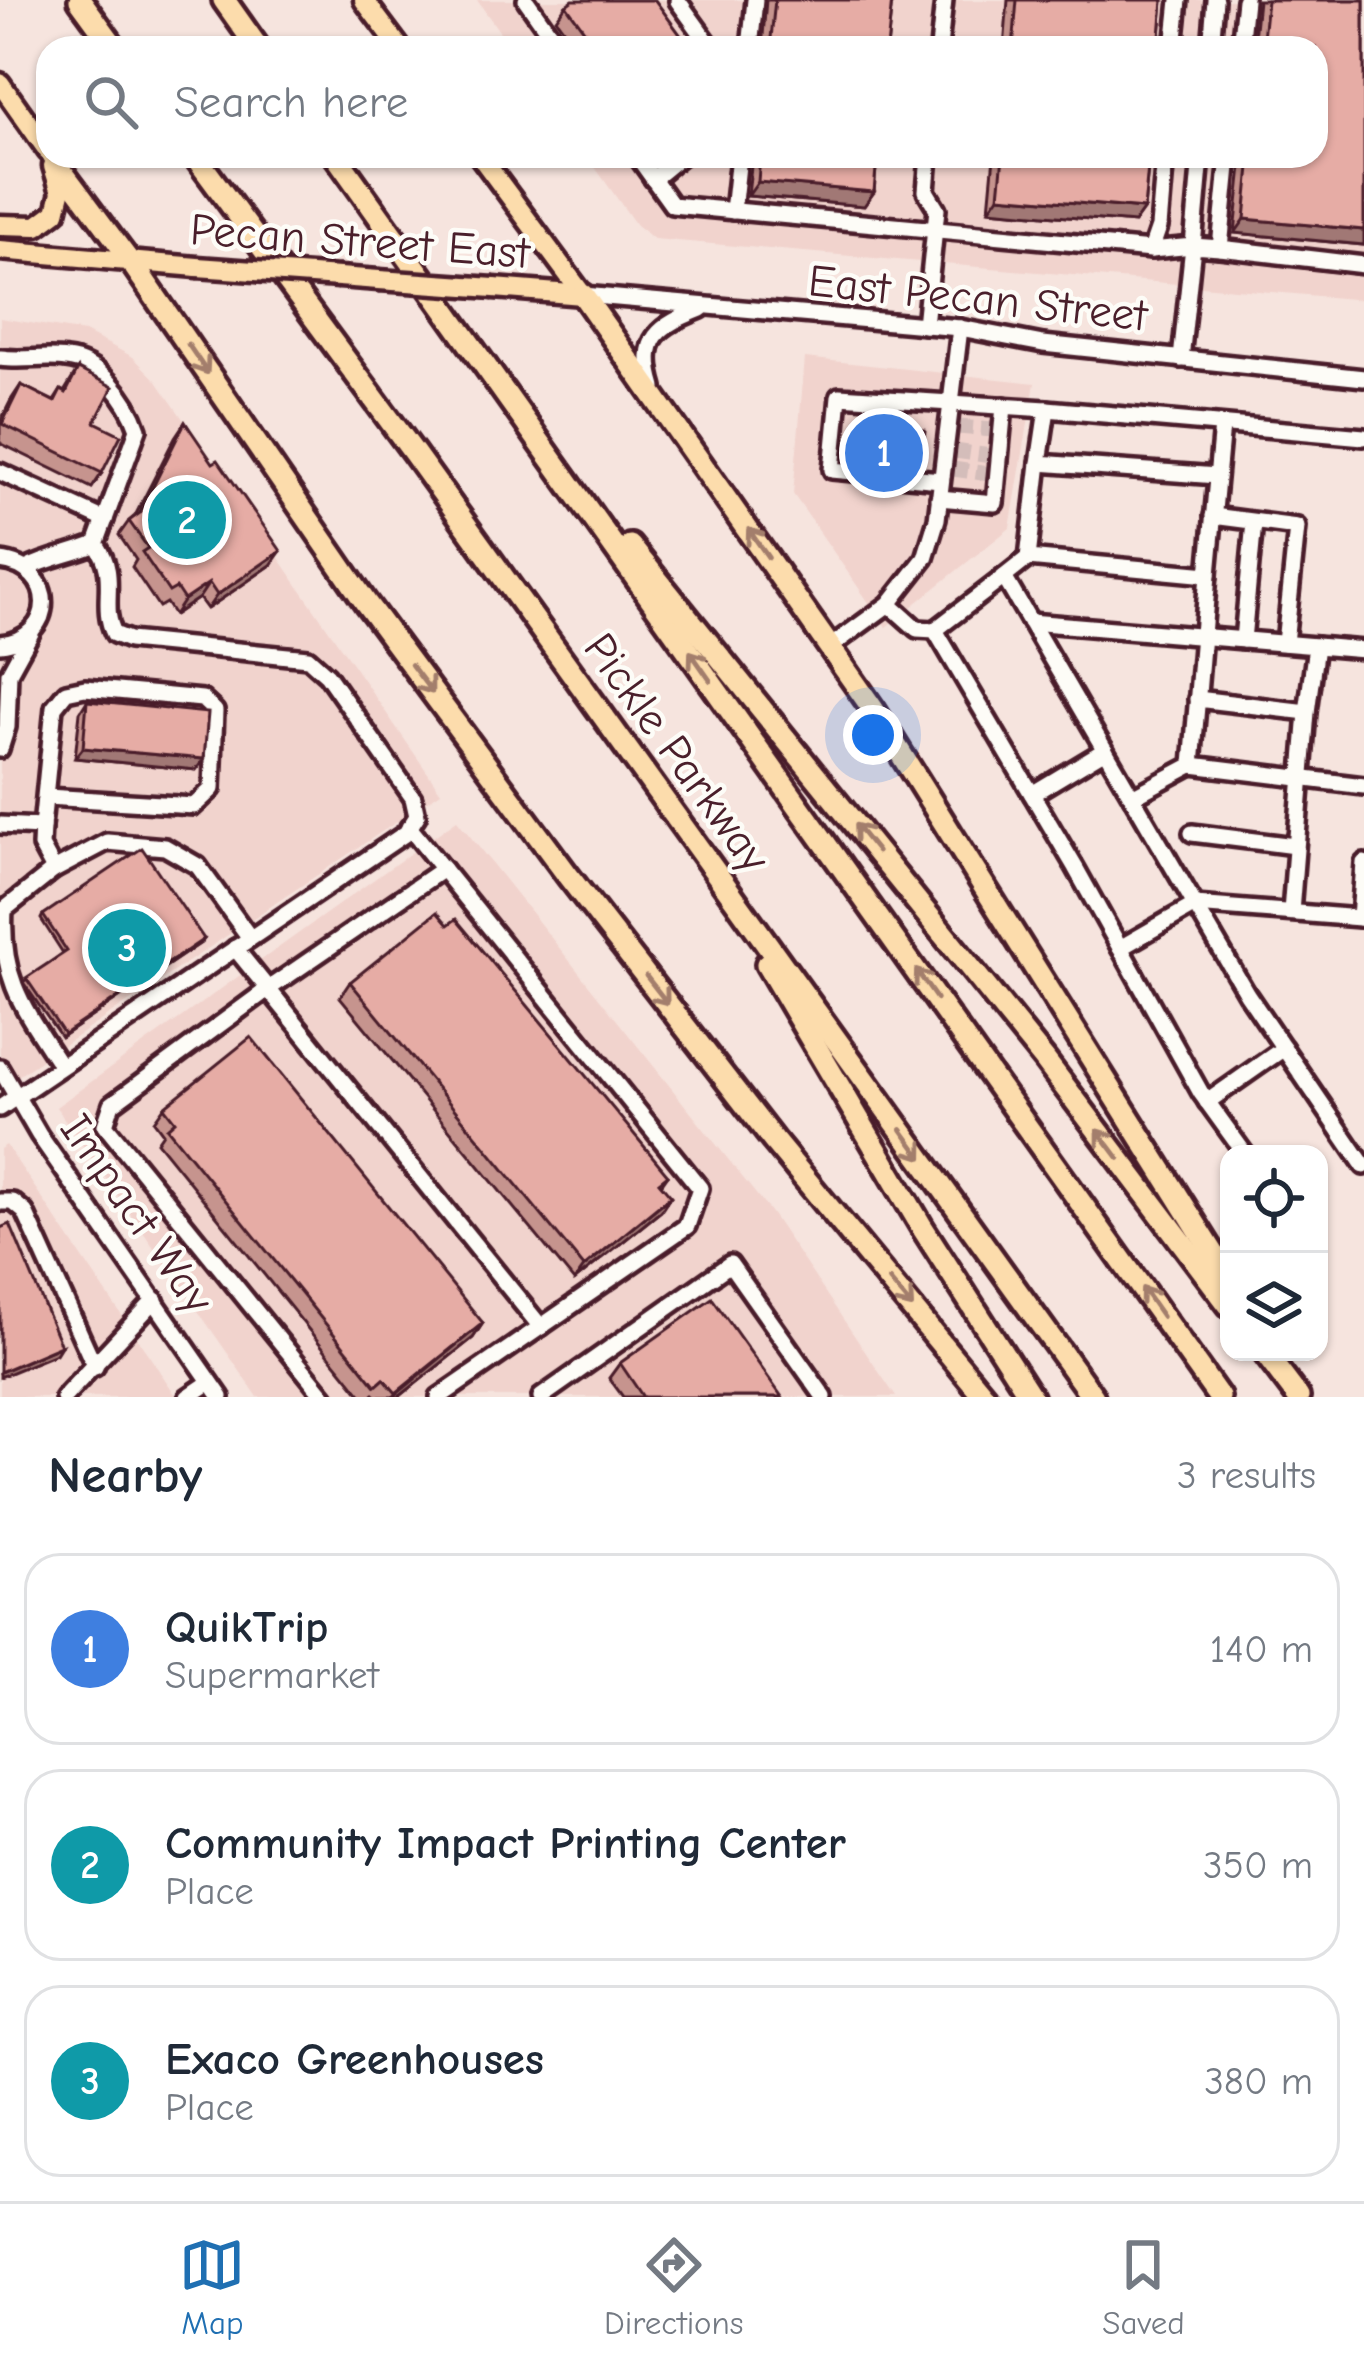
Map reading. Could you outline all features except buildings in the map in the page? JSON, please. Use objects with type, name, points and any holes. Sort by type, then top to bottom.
[{"type":"highway","points":[[80,0],[107,36]]},
{"type":"highway","points":[[224,0],[250,36]]},
{"type":"highway","name":"Pickle Parkway","points":[[204,168],[1093,1397]]},
{"type":"highway","name":"Pickle Parkway","points":[[344,168],[1220,1397]]},
{"type":"highway","points":[[132,263],[366,603],[569,877],[773,1140],[985,1397]]},
{"type":"highway","points":[[583,295],[886,728],[1220,1264]]},
{"type":"highway","points":[[494,378],[1044,1059],[1220,1293]]},
{"type":"highway","points":[[696,844],[922,1227],[1030,1397]]},
{"type":"highway","points":[[1271,1361],[1300,1397]]},
{"type":"highway","points":[[1280,1361],[1300,1397]]},
{"type":"main road","points":[[364,0],[391,36]]},
{"type":"main road","points":[[0,83],[36,134]]},
{"type":"main road","points":[[0,225],[37,226],[56,212],[61,192],[54,168]]},
{"type":"main road","points":[[60,168],[132,263]]},
{"type":"main road","points":[[489,168],[583,295]]},
{"type":"main road","points":[[0,250],[132,263]]},
{"type":"main road","name":"Pecan Street East","points":[[132,263],[583,295]]},
{"type":"street","points":[[526,0],[552,36]]},
{"type":"street","points":[[678,0],[704,36]]},
{"type":"street","points":[[751,36],[755,0]]},
{"type":"street","points":[[940,36],[944,0]]},
{"type":"street","points":[[1175,36],[1178,0]]},
{"type":"street","points":[[1212,36],[1215,0]]},
{"type":"street","points":[[1241,36],[1245,0]]},
{"type":"street","points":[[645,168],[672,206],[1150,250],[1220,248],[1364,265]]},
{"type":"street","points":[[653,179],[666,168]]},
{"type":"street","points":[[733,211],[738,168]]},
{"type":"street","points":[[925,325],[937,209],[926,191],[928,168]]},
{"type":"street","points":[[1150,250],[1159,227],[1164,168]]},
{"type":"street","points":[[1180,359],[1200,168]]},
{"type":"street","points":[[1220,248],[1228,168]]},
{"type":"street","name":"East Pecan Street","points":[[583,295],[960,328],[1043,344],[1364,378]]},
{"type":"street","points":[[657,396],[647,364],[650,346],[670,321],[704,308]]},
{"type":"street","points":[[830,647],[889,604],[925,558],[954,426],[960,328]]},
{"type":"street","points":[[0,358],[73,360],[104,375],[135,420],[138,436],[96,544],[62,560],[10,562]]},
{"type":"street","points":[[1004,406],[993,474],[995,503],[944,479],[832,470],[839,395],[952,402],[1047,409],[1364,437]]},
{"type":"street","points":[[889,604],[917,629],[935,630],[1028,558],[1047,409]]},
{"type":"street","points":[[1192,765],[1222,425]]},
{"type":"street","points":[[1040,463],[1217,476]]},
{"type":"street","points":[[0,472],[105,520]]},
{"type":"street","points":[[1213,517],[1297,527],[1285,643]]},
{"type":"street","points":[[1243,640],[1254,522]]},
{"type":"street","points":[[0,1108],[410,827],[417,816],[413,798],[317,664],[292,654],[120,638],[110,626],[110,568],[96,544]]},
{"type":"street","points":[[1028,558],[1208,574]]},
{"type":"street","points":[[0,749],[7,727],[9,673],[40,620],[44,596],[62,560]]},
{"type":"street","points":[[10,562],[37,580],[44,596]]},
{"type":"street","points":[[1004,578],[1195,905],[1364,1166]]},
{"type":"street","points":[[1030,622],[1364,650]]},
{"type":"street","points":[[935,630],[1207,1102],[1238,1145]]},
{"type":"street","points":[[0,644],[14,643],[32,632]]},
{"type":"street","points":[[1291,912],[1316,646]]},
{"type":"street","points":[[47,797],[194,806],[212,789],[215,711],[202,698],[85,688],[65,692],[54,707],[42,827],[41,846],[54,870]]},
{"type":"street","points":[[1197,700],[1307,712]]},
{"type":"street","points":[[1032,794],[1105,750]]},
{"type":"street","points":[[1132,797],[1192,765],[1364,786]]},
{"type":"street","points":[[0,825],[42,827]]},
{"type":"street","points":[[410,827],[700,1188],[687,1226],[439,1397]]},
{"type":"street","points":[[1192,833],[1295,846]]},
{"type":"street","points":[[61,1066],[13,992],[4,910],[54,870],[107,842],[165,848],[198,866],[268,989],[542,1327]]},
{"type":"street","points":[[1120,948],[1195,905],[1362,918],[1364,863]]},
{"type":"street","points":[[325,1397],[105,1125],[112,1104],[443,869]]},
{"type":"street","points":[[1207,1102],[1284,1048]]},
{"type":"street","name":"Impact Way","points":[[0,1068],[221,1397]]},
{"type":"street","points":[[0,1202],[13,1202],[26,1212],[95,1367]]},
{"type":"street","points":[[550,1394],[730,1264],[824,1397]]},
{"type":"street","points":[[64,1397],[154,1300]]},
{"type":"street","points":[[188,1397],[210,1382]]},
{"type":"shaded area","points":[[477,0],[1364,0],[1364,300],[654,239],[636,225],[596,168],[1328,168],[1328,36],[502,36]]},
{"type":"shaded area","points":[[0,318],[85,332],[133,357],[156,380],[441,792],[0,1088]]},
{"type":"shaded area","points":[[805,358],[1035,383],[1010,528],[886,627],[793,494]]},
{"type":"shaded area","points":[[457,820],[771,1213],[896,1397],[258,1397],[56,1107]]},
{"type":"shaded area","points":[[6,1145],[177,1397],[0,1397],[0,1149]]},
{"type":"tunnel","points":[[958,427],[993,430]]},
{"type":"tunnel","points":[[955,451],[991,456]]},
{"type":"tunnel","points":[[953,469],[989,474]]},
{"type":"place","name":"QuikTrip","points":[[884,453]]},
{"type":"place","name":"Community Impact Printing Center","points":[[187,520]]},
{"type":"place","name":"Exaco Greenhouses","points":[[127,948]]}]
